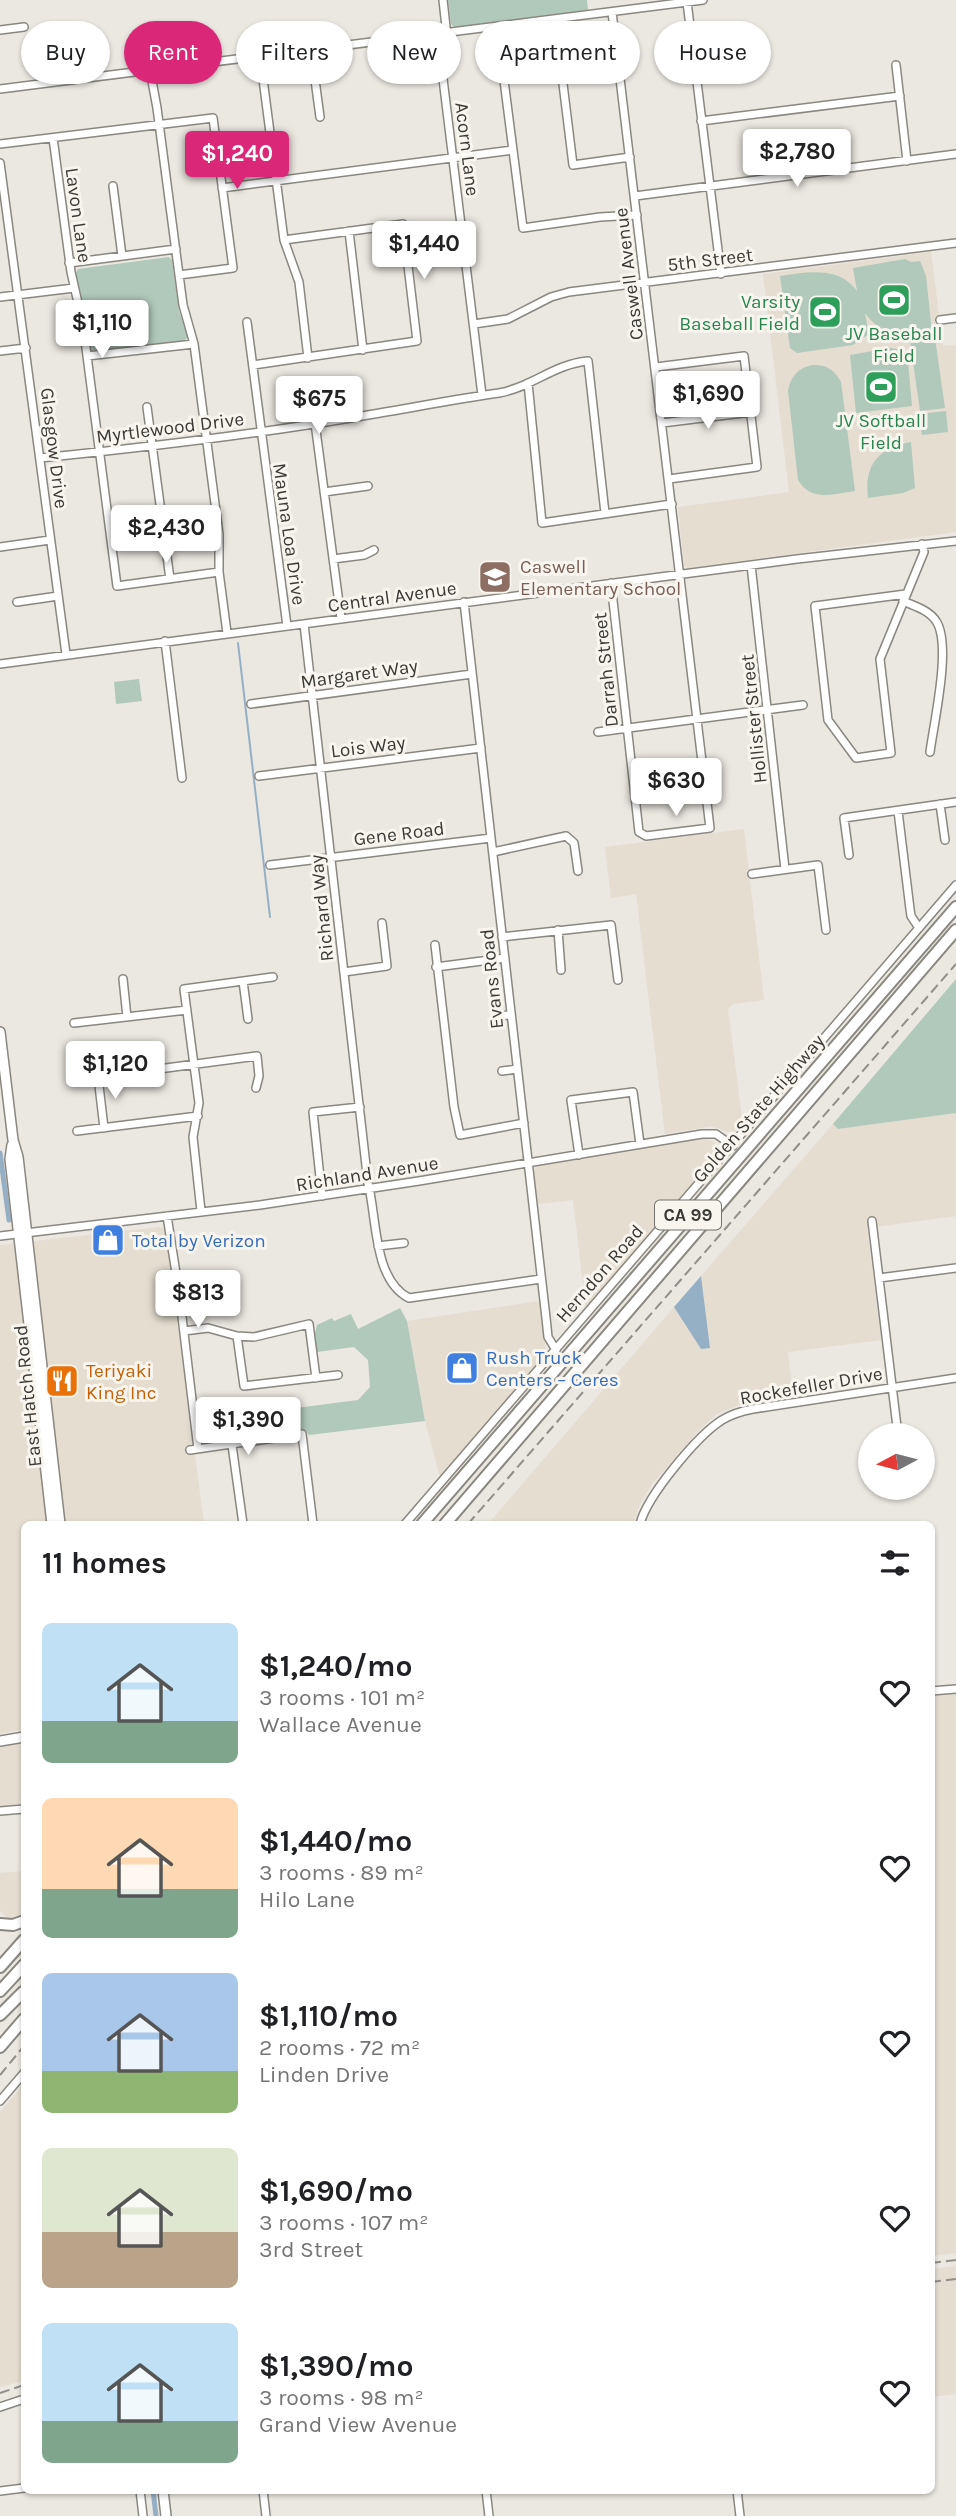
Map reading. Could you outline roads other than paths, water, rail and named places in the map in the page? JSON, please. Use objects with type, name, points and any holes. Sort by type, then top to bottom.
[{"type":"highway","name":"Golden State Highway","points":[[425,1521],[956,907]]},
{"type":"highway","name":"Golden State Highway","points":[[448,1521],[956,930]]},
{"type":"highway","points":[[0,1924],[21,1922]]},
{"type":"highway","points":[[0,1967],[21,1943]]},
{"type":"highway","points":[[0,1991],[21,1968]]},
{"type":"highway","points":[[0,2015],[21,1995]]},
{"type":"highway","points":[[0,2048],[21,2023]]},
{"type":"main road","name":"East Hatch Road","points":[[0,1032],[13,1140],[10,1158],[60,1521]]},
{"type":"main road","name":"East Hatch Road","points":[[22,1233],[52,1521]]},
{"type":"main road","points":[[0,1741],[21,1738]]},
{"type":"main road","points":[[0,2021],[21,1996]]},
{"type":"main road","points":[[163,2494],[166,2516]]},
{"type":"street","name":"Acorn Lane","points":[[443,0],[446,21]]},
{"type":"street","points":[[538,21],[703,0]]},
{"type":"street","points":[[687,2],[721,274]]},
{"type":"street","name":"Caswell Avenue","points":[[612,12],[710,828],[642,835]]},
{"type":"street","points":[[555,19],[573,165],[630,157]]},
{"type":"street","points":[[0,30],[21,27]]},
{"type":"street","points":[[896,65],[907,160]]},
{"type":"street","points":[[0,89],[40,84]]},
{"type":"street","points":[[152,84],[181,293],[194,344],[219,534],[219,572],[227,633]]},
{"type":"street","points":[[264,84],[284,240],[299,282],[308,358]]},
{"type":"street","points":[[316,84],[320,117]]},
{"type":"street","name":"Acorn Lane","points":[[444,84],[482,395]]},
{"type":"street","points":[[504,84],[523,228],[637,215]]},
{"type":"street","points":[[701,121],[900,96]]},
{"type":"street","points":[[0,144],[213,118],[233,268],[179,275]]},
{"type":"street","name":"Lavon Lane","points":[[53,138],[69,263],[87,356],[117,586],[170,579]]},
{"type":"street","points":[[222,188],[513,150]]},
{"type":"street","points":[[635,196],[956,154]]},
{"type":"street","name":"Glasgow Drive","points":[[0,163],[66,654]]},
{"type":"street","points":[[113,186],[122,256]]},
{"type":"street","points":[[253,365],[417,341],[403,225],[284,240]]},
{"type":"street","points":[[349,231],[363,350]]},
{"type":"street","name":"5th Street","points":[[474,324],[508,319],[569,292],[956,243]]},
{"type":"street","points":[[69,263],[176,249]]},
{"type":"street","points":[[0,298],[74,288]]},
{"type":"street","points":[[940,320],[956,318]]},
{"type":"street","name":"Mauna Loa Drive","points":[[247,322],[287,626]]},
{"type":"street","points":[[87,356],[194,344]]},
{"type":"street","points":[[0,351],[26,348]]},
{"type":"street","points":[[656,367],[744,356],[751,411],[757,467],[669,479]]},
{"type":"street","name":"Myrtlewood Drive","points":[[40,458],[315,423],[502,392],[528,383],[552,369],[589,361],[605,513]]},
{"type":"street","points":[[528,383],[542,523],[672,504]]},
{"type":"street","points":[[147,407],[170,579],[219,572]]},
{"type":"street","points":[[662,423],[751,411]]},
{"type":"street","points":[[315,423],[341,618]]},
{"type":"street","points":[[324,492],[368,486]]},
{"type":"street","points":[[0,547],[51,540]]},
{"type":"street","name":"Central Avenue","points":[[0,664],[611,583],[956,541]]},
{"type":"street","points":[[922,544],[924,552],[904,598],[880,659],[891,753],[856,758],[828,720],[815,606],[904,598],[936,621],[941,632],[944,659],[930,752]]},
{"type":"street","points":[[333,559],[364,555],[374,550]]},
{"type":"street","name":"Hollister Street","points":[[751,565],[785,869]]},
{"type":"street","name":"Darrah Street","points":[[611,583],[636,816],[642,835]]},
{"type":"street","points":[[17,602],[58,596]]},
{"type":"street","name":"Evans Road","points":[[464,602],[548,1337],[556,1350]]},
{"type":"street","name":"Richard Way","points":[[304,624],[377,1246],[394,1286],[409,1298],[541,1279]]},
{"type":"street","points":[[165,641],[182,778]]},
{"type":"street","name":"Margaret Way","points":[[251,704],[472,674]]},
{"type":"street","points":[[598,732],[803,705]]},
{"type":"street","name":"Lois Way","points":[[259,776],[481,748]]},
{"type":"street","points":[[849,855],[844,818],[956,802]]},
{"type":"street","points":[[940,804],[945,840]]},
{"type":"street","points":[[898,811],[910,909],[919,928]]},
{"type":"street","points":[[493,852],[566,836],[574,843],[578,871]]},
{"type":"street","name":"Gene Road","points":[[270,865],[491,838]]},
{"type":"street","points":[[752,874],[818,865],[826,930]]},
{"type":"street","name":"Herndon Road","points":[[408,1521],[956,885]]},
{"type":"street","points":[[344,972],[387,966],[382,923]]},
{"type":"street","points":[[502,937],[611,925],[618,980]]},
{"type":"street","points":[[558,930],[561,970]]},
{"type":"street","points":[[435,945],[460,1135],[524,1124]]},
{"type":"street","points":[[436,967],[505,958]]},
{"type":"street","points":[[201,1211],[193,1137],[199,1103],[184,989],[273,978]]},
{"type":"street","points":[[123,979],[127,1017]]},
{"type":"street","points":[[243,981],[248,1019]]},
{"type":"street","points":[[74,1023],[187,1010]]},
{"type":"street","points":[[496,1016],[511,1015]]},
{"type":"street","points":[[104,1128],[98,1077],[257,1056],[259,1076],[256,1087]]},
{"type":"street","points":[[502,1071],[517,1069]]},
{"type":"street","points":[[579,1155],[571,1100],[634,1092],[640,1144]]},
{"type":"street","points":[[322,1196],[313,1112],[359,1107]]},
{"type":"street","points":[[77,1131],[198,1116]]},
{"type":"street","name":"Richland Avenue","points":[[0,1236],[322,1196],[712,1133],[733,1146]]},
{"type":"street","points":[[167,1216],[184,1331],[194,1449],[302,1434],[313,1521]]},
{"type":"street","points":[[872,1222],[897,1423]]},
{"type":"street","points":[[377,1246],[404,1243]]},
{"type":"street","points":[[879,1278],[956,1268]]},
{"type":"street","points":[[184,1331],[215,1329],[237,1336],[262,1336],[309,1324],[316,1378]]},
{"type":"street","points":[[237,1336],[244,1386],[338,1375]]},
{"type":"street","name":"Rockefeller Drive","points":[[641,1521],[656,1492],[704,1435],[729,1416],[753,1409],[956,1378]]},
{"type":"street","points":[[232,1445],[243,1521]]},
{"type":"street","points":[[935,1692],[956,1689]]},
{"type":"street","points":[[0,1811],[21,1809]]},
{"type":"street","points":[[0,2101],[21,2076]]},
{"type":"street","points":[[0,2407],[21,2400]]},
{"type":"street","points":[[0,2491],[21,2488]]},
{"type":"street","points":[[140,2494],[143,2516]]},
{"type":"street","points":[[263,2494],[266,2516]]},
{"type":"street","points":[[486,2494],[489,2516]]},
{"type":"street","points":[[737,2494],[740,2516]]},
{"type":"water","points":[[701,1276],[710,1348],[701,1349],[674,1307]]},
{"type":"waterway","points":[[238,643],[270,917]]},
{"type":"waterway","points":[[0,1153],[9,1220]]},
{"type":"waterway","points":[[153,2494],[156,2516]]},
{"type":"railway","points":[[471,1521],[956,964]]},
{"type":"railway","points":[[0,2075],[21,2050]]},
{"type":"railway","points":[[935,2263],[956,2260]]},
{"type":"railway","points":[[935,2282],[956,2279]]},
{"type":"railway","points":[[0,2393],[21,2386]]},
{"type":"place","name":"JV Baseball Field","points":[[894,300]]},
{"type":"place","name":"Varsity Baseball Field","points":[[825,312]]},
{"type":"place","name":"JV Softball Field","points":[[881,387]]},
{"type":"place","name":"Caswell Elementary School","points":[[495,577]]},
{"type":"place","name":"Total by Verizon","points":[[108,1240]]},
{"type":"place","name":"Rush Truck Centers – Ceres","points":[[462,1368]]},
{"type":"place","name":"Teriyaki King Inc","points":[[62,1381]]}]
